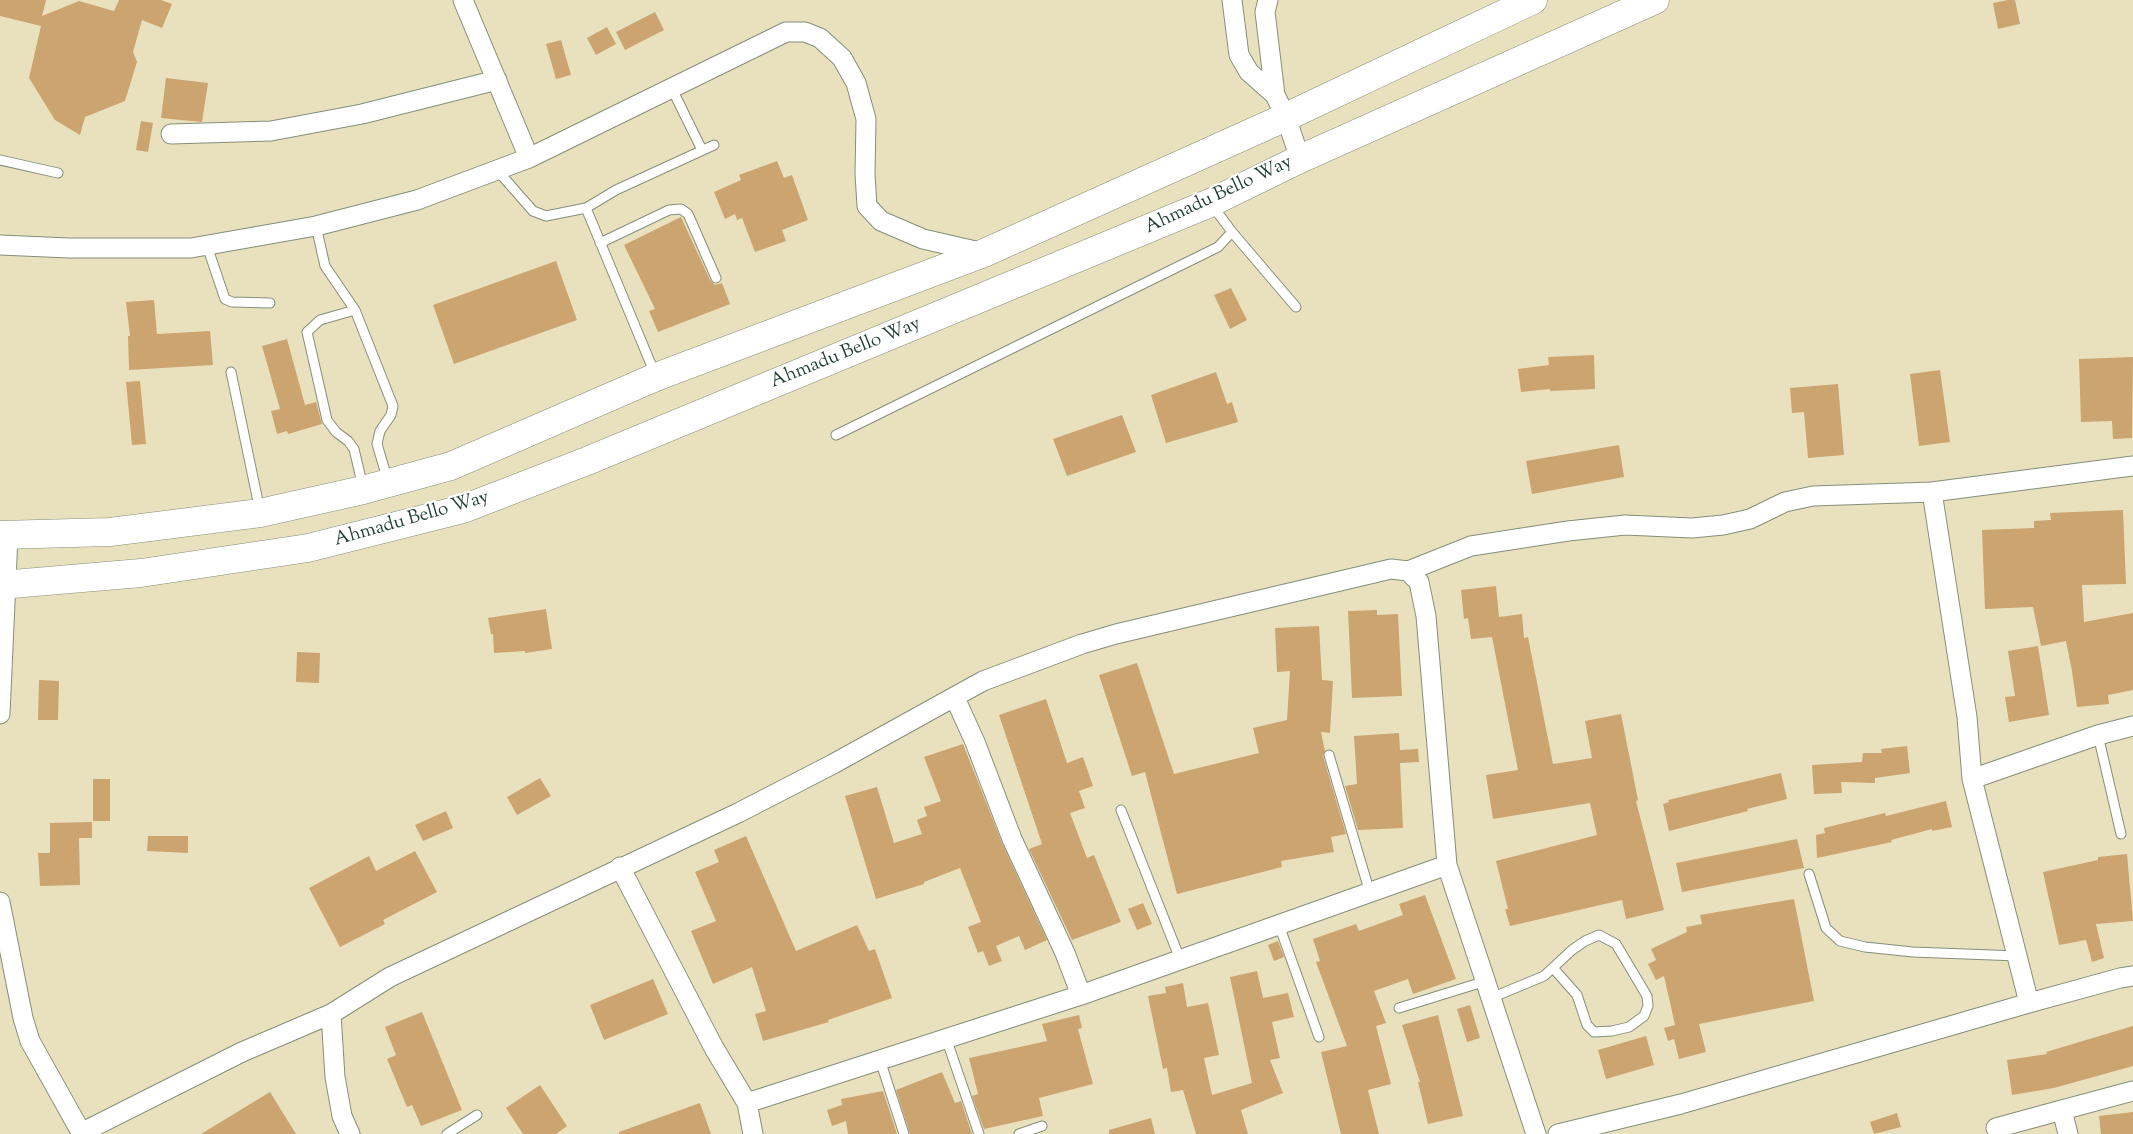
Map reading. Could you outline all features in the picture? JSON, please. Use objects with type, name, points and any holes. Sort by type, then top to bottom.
[{"type":"main road","points":[[4,535],[110,532],[260,513],[451,466],[656,377],[984,253],[1281,106],[1533,0]]},
{"type":"main road","name":"Ahmadu Bello Way","points":[[4,585],[141,573],[308,548],[463,510],[587,461],[1210,203],[1300,159],[1655,0]]},
{"type":"street","points":[[463,0],[529,158]]},
{"type":"street","points":[[1232,0],[1239,55],[1249,72],[1281,106]]},
{"type":"street","points":[[1268,0],[1266,12],[1281,106],[1300,159]]},
{"type":"street","points":[[0,244],[69,248],[191,248],[316,226],[416,200],[529,158],[786,32],[806,32],[820,38],[842,58],[856,83],[866,119],[864,174],[867,206],[881,221],[923,239],[984,253]]},
{"type":"street","points":[[171,134],[271,131],[362,114],[497,80]]},
{"type":"street","points":[[0,902],[23,1018],[30,1041],[82,1134],[242,1052],[331,1014],[390,977],[738,813],[955,698],[983,681],[1082,644],[1391,569],[1408,571],[1471,546],[1568,531],[1625,525],[1692,528],[1723,525],[1750,519],[1785,502],[1813,496],[1932,492],[2133,466]]},
{"type":"street","points":[[1932,492],[1967,717],[1972,779],[2029,1003]]},
{"type":"street","points":[[0,714],[4,535]]},
{"type":"street","points":[[1408,571],[1419,582],[1426,616],[1447,866],[1536,1134]]},
{"type":"street","points":[[955,698],[982,760],[1012,839],[1065,953],[1080,994]]},
{"type":"street","points":[[1972,779],[2098,735],[2133,726]]},
{"type":"street","points":[[747,1103],[1080,994],[1447,866]]},
{"type":"street","points":[[620,867],[714,1048],[747,1103],[753,1134]]},
{"type":"street","points":[[1558,1134],[1681,1104],[2029,1003],[2133,976]]},
{"type":"street","points":[[331,1014],[335,1077],[342,1116],[350,1134]]},
{"type":"street","points":[[1996,1128],[2133,1091]]},
{"type":"street","points":[[2062,1110],[2068,1134]]},
{"type":"lane","points":[[672,89],[702,150]]},
{"type":"lane","points":[[497,170],[533,211],[546,216],[586,208],[616,190],[714,145]]},
{"type":"lane","points":[[0,160],[58,173]]},
{"type":"lane","points":[[1210,203],[1232,232],[1296,307]]},
{"type":"lane","points":[[586,208],[656,377]]},
{"type":"lane","points":[[600,243],[669,210],[681,209],[688,214],[716,278]]},
{"type":"lane","points":[[316,226],[325,266],[355,310],[392,406],[391,416],[380,431],[377,444],[376,486]]},
{"type":"lane","points":[[836,435],[1218,247],[1232,232]]},
{"type":"lane","points":[[206,246],[225,299],[232,302],[270,303]]},
{"type":"lane","points":[[355,310],[320,320],[307,332],[327,420],[336,432],[348,441],[376,486]]},
{"type":"lane","points":[[231,372],[260,513]]},
{"type":"lane","points":[[2098,735],[2121,834]]},
{"type":"lane","points":[[1329,755],[1370,893]]},
{"type":"lane","points":[[1121,810],[1180,959]]},
{"type":"lane","points":[[1809,874],[1826,928],[1840,941],[1865,947],[1913,952],[2018,956]]},
{"type":"lane","points":[[1279,925],[1319,1037]]},
{"type":"lane","points":[[1400,1008],[1488,989],[1522,987],[1544,976],[1585,940],[1599,934],[1616,944],[1647,996],[1648,1006],[1644,1016],[1629,1027],[1612,1031],[1594,1032],[1587,1026],[1577,994],[1554,969]]},
{"type":"lane","points":[[946,1038],[979,1134]]},
{"type":"lane","points":[[880,1060],[904,1134]]},
{"type":"lane","points":[[447,1134],[477,1115]]},
{"type":"lane","points":[[1019,1134],[1042,1126]]},
{"type":"building","points":[[0,0],[46,0],[42,16],[79,1],[114,11],[119,0],[161,0],[172,4],[162,28],[142,20],[133,52],[137,62],[125,101],[85,117],[80,135],[55,120],[29,78],[41,26],[0,16]]},
{"type":"building","points":[[2015,0],[2020,24],[1998,29],[1993,3]]},
{"type":"building","points":[[655,12],[664,30],[625,50],[616,32]]},
{"type":"building","points":[[607,27],[616,44],[596,55],[587,38]]},
{"type":"building","points":[[561,40],[571,75],[556,79],[546,44]]},
{"type":"building","points":[[166,78],[208,83],[202,122],[161,118]]},
{"type":"building","points":[[141,121],[153,123],[148,152],[136,150]]},
{"type":"building","points":[[777,161],[784,178],[792,175],[808,220],[782,230],[786,241],[755,252],[742,218],[737,220],[735,214],[725,219],[714,192],[741,180],[739,175]]},
{"type":"building","points":[[681,217],[710,280],[715,285],[722,283],[730,304],[658,332],[649,311],[655,309],[624,245]]},
{"type":"building","points":[[556,261],[577,320],[454,364],[433,305]]},
{"type":"building","points":[[1231,288],[1247,320],[1230,329],[1214,295]]},
{"type":"building","points":[[154,300],[157,334],[210,331],[213,365],[129,370],[128,336],[130,336],[126,302]]},
{"type":"building","points":[[287,339],[305,405],[316,402],[322,424],[288,434],[287,431],[277,434],[271,411],[280,409],[262,346]]},
{"type":"building","points":[[1594,355],[1595,389],[1550,391],[1550,389],[1521,392],[1518,369],[1549,365],[1548,357]]},
{"type":"building","points":[[2133,357],[2132,438],[2113,439],[2112,421],[2081,422],[2079,359]]},
{"type":"building","points":[[1940,370],[1950,442],[1919,446],[1910,374]]},
{"type":"building","points":[[1216,372],[1227,404],[1232,402],[1238,422],[1166,443],[1151,395]]},
{"type":"building","points":[[140,381],[146,444],[132,445],[126,382]]},
{"type":"building","points":[[1838,384],[1844,455],[1808,458],[1804,412],[1792,413],[1790,388]]},
{"type":"building","points":[[1122,415],[1136,452],[1067,476],[1053,439]]},
{"type":"building","points":[[1619,445],[1624,477],[1532,494],[1526,461]]},
{"type":"building","points":[[2123,510],[2126,584],[2082,585],[2084,622],[2133,613],[2133,690],[2108,695],[2109,704],[2077,707],[2066,641],[2041,646],[2033,607],[1985,609],[1982,530],[2034,528],[2034,521],[2051,520],[2050,513]]},
{"type":"building","points":[[1496,586],[1499,617],[1522,614],[1524,638],[1528,637],[1553,764],[1592,758],[1585,721],[1621,714],[1638,800],[1636,801],[1664,910],[1626,919],[1622,900],[1510,926],[1505,909],[1508,909],[1496,861],[1597,835],[1590,803],[1493,819],[1486,775],[1518,770],[1492,637],[1471,639],[1468,618],[1464,619],[1461,590]]},
{"type":"building","points":[[546,609],[552,649],[525,653],[525,651],[494,653],[493,634],[491,634],[488,618]]},
{"type":"building","points":[[1377,610],[1377,615],[1398,614],[1402,696],[1352,698],[1348,611]]},
{"type":"building","points":[[1319,626],[1322,680],[1333,681],[1330,733],[1321,732],[1325,751],[1323,756],[1346,834],[1331,837],[1334,852],[1281,861],[1282,867],[1177,894],[1145,772],[1132,776],[1099,675],[1137,663],[1174,774],[1259,753],[1253,728],[1287,720],[1290,671],[1277,672],[1275,628]]},
{"type":"building","points":[[2038,646],[2049,715],[2009,722],[2005,697],[2015,696],[2008,651]]},
{"type":"building","points":[[297,652],[320,653],[319,683],[296,682]]},
{"type":"building","points":[[39,680],[59,681],[58,720],[38,720]]},
{"type":"building","points":[[1046,699],[1067,763],[1083,757],[1093,786],[1079,791],[1085,808],[1070,813],[1087,858],[1094,855],[1121,922],[1072,940],[1029,849],[1042,844],[999,715]]},
{"type":"building","points":[[1399,733],[1400,750],[1418,749],[1419,762],[1400,763],[1403,828],[1358,830],[1345,786],[1357,784],[1354,736]]},
{"type":"building","points":[[963,744],[1002,843],[1047,940],[1025,950],[1019,936],[996,946],[1002,961],[989,966],[983,951],[978,953],[968,927],[981,922],[960,868],[924,882],[924,884],[876,899],[845,796],[877,787],[894,843],[922,834],[917,820],[927,816],[924,807],[941,801],[924,757]]},
{"type":"building","points":[[1907,746],[1910,773],[1875,778],[1875,783],[1841,782],[1842,793],[1814,794],[1812,765],[1862,762],[1863,753],[1882,753],[1881,749]]},
{"type":"building","points":[[1781,773],[1787,799],[1669,831],[1663,804],[1669,802],[1668,800]]},
{"type":"building","points":[[540,778],[551,796],[517,815],[507,797]]},
{"type":"building","points":[[93,779],[110,779],[110,821],[93,821]]},
{"type":"building","points":[[1946,801],[1952,827],[1932,831],[1932,829],[1891,840],[1892,842],[1817,858],[1816,835],[1825,833],[1824,828],[1885,813],[1886,816]]},
{"type":"building","points":[[446,811],[453,828],[423,841],[415,825]]},
{"type":"building","points":[[92,822],[92,838],[79,838],[80,885],[40,886],[38,853],[50,853],[50,823]]},
{"type":"building","points":[[148,836],[188,836],[188,853],[147,851]]},
{"type":"building","points":[[746,836],[796,951],[857,925],[869,951],[875,949],[892,998],[828,1020],[829,1022],[763,1041],[755,1014],[766,1011],[752,967],[713,984],[691,931],[716,921],[695,872],[719,862],[714,850]]},
{"type":"building","points":[[1797,839],[1804,868],[1682,892],[1676,863]]},
{"type":"building","points":[[415,851],[437,892],[383,920],[385,924],[340,947],[309,888],[369,856],[376,871]]},
{"type":"building","points":[[2127,854],[2133,921],[2096,924],[2104,958],[2092,962],[2086,940],[2059,945],[2043,872],[2098,860],[2098,857]]},
{"type":"building","points":[[1425,895],[1456,979],[1413,994],[1408,979],[1374,991],[1386,1023],[1376,1026],[1391,1084],[1368,1090],[1379,1134],[1341,1134],[1321,1052],[1347,1046],[1316,962],[1320,961],[1313,939],[1356,924],[1359,931],[1403,915],[1399,904]]},
{"type":"building","points":[[1794,899],[1814,1001],[1699,1024],[1706,1052],[1679,1059],[1674,1039],[1668,1041],[1664,1028],[1675,1025],[1664,976],[1656,980],[1648,964],[1656,960],[1651,949],[1687,932],[1686,927],[1702,924],[1700,915]]},
{"type":"building","points":[[1143,903],[1152,924],[1137,930],[1128,909]]},
{"type":"building","points":[[1278,941],[1284,957],[1274,961],[1268,945]]},
{"type":"building","points":[[1257,971],[1263,998],[1288,993],[1294,1017],[1272,1022],[1280,1058],[1270,1060],[1283,1093],[1241,1110],[1248,1134],[1196,1134],[1183,1090],[1171,1092],[1167,1068],[1163,1069],[1148,996],[1166,993],[1165,987],[1183,983],[1187,1007],[1208,1003],[1219,1055],[1204,1058],[1212,1095],[1252,1083],[1230,977]]},
{"type":"building","points":[[653,979],[668,1014],[604,1040],[590,1005]]},
{"type":"building","points":[[1470,1005],[1480,1038],[1467,1042],[1457,1009]]},
{"type":"building","points":[[422,1012],[462,1110],[421,1126],[412,1105],[407,1107],[387,1059],[396,1055],[385,1027]]},
{"type":"building","points":[[1079,1015],[1082,1028],[1078,1029],[1093,1084],[1039,1098],[1043,1116],[984,1129],[972,1096],[978,1094],[969,1058],[1047,1041],[1042,1024]]},
{"type":"building","points":[[1438,1015],[1463,1116],[1428,1124],[1418,1082],[1420,1082],[1402,1025]]},
{"type":"building","points":[[2133,1026],[2133,1066],[2054,1088],[2012,1095],[2007,1060],[2047,1054],[2046,1052]]},
{"type":"building","points":[[1646,1036],[1654,1065],[1606,1079],[1598,1050]]},
{"type":"building","points":[[942,1072],[955,1103],[961,1101],[972,1134],[910,1134],[896,1090]]},
{"type":"building","points":[[540,1085],[567,1126],[556,1134],[523,1134],[506,1108]]},
{"type":"building","points":[[883,1091],[897,1134],[848,1134],[846,1121],[832,1126],[827,1110],[842,1105],[841,1099]]},
{"type":"building","points":[[270,1092],[296,1134],[201,1134]]},
{"type":"building","points":[[700,1103],[711,1134],[619,1134],[619,1132]]},
{"type":"building","points":[[2133,1112],[2133,1134],[2101,1134],[2099,1116]]},
{"type":"building","points":[[1897,1113],[1901,1127],[1874,1134],[1870,1122]]},
{"type":"building","points":[[1151,1118],[1155,1134],[1109,1134],[1109,1130]]}]
